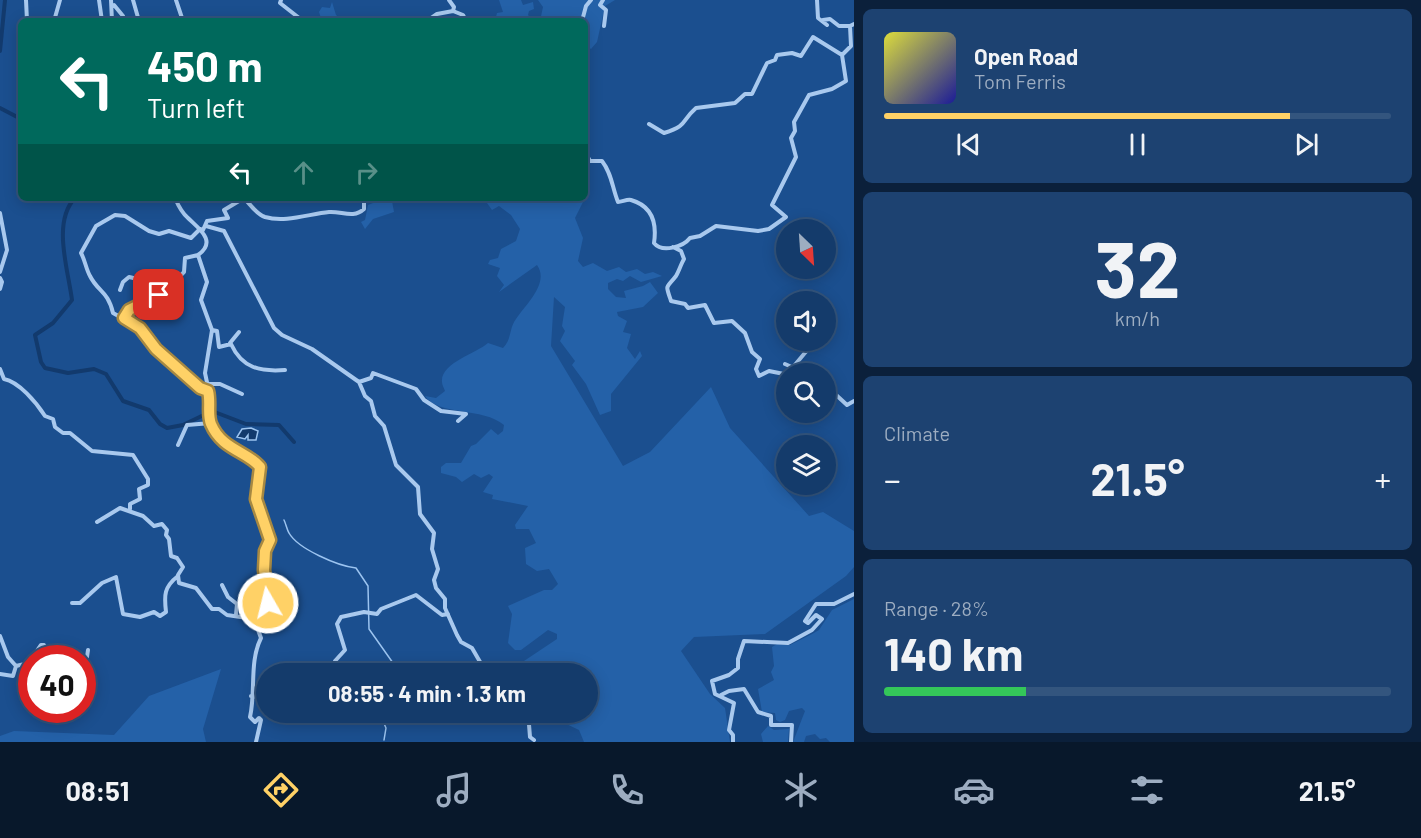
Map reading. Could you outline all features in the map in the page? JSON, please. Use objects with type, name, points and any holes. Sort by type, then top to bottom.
[{"type":"street","points":[[26,0],[27,18]]},
{"type":"street","points":[[55,18],[60,0]]},
{"type":"street","points":[[99,0],[102,18]]},
{"type":"street","points":[[111,0],[112,18]]},
{"type":"street","points":[[133,0],[138,18]]},
{"type":"street","points":[[176,0],[182,18]]},
{"type":"street","points":[[281,0],[280,3],[299,18]]},
{"type":"street","points":[[449,0],[454,7],[453,11]]},
{"type":"street","points":[[583,18],[591,0]]},
{"type":"street","points":[[603,0],[600,5],[606,10],[604,26]]},
{"type":"street","points":[[817,0],[818,18],[830,19],[839,26],[852,25],[851,45],[842,55]]},
{"type":"street","points":[[112,10],[115,3]]},
{"type":"street","points":[[115,3],[123,16]]},
{"type":"street","points":[[431,18],[437,14],[453,11],[464,18]]},
{"type":"street","points":[[824,20],[827,25]]},
{"type":"street","points":[[649,124],[663,133],[686,123],[696,108],[735,103],[745,94],[752,94],[767,63],[775,60],[777,55],[792,53],[801,56],[813,38],[842,55]]},
{"type":"street","points":[[588,157],[590,161],[602,161],[610,172],[612,190],[618,202],[632,200],[650,210],[655,225],[654,243],[663,249],[684,245],[690,238],[700,236],[716,226],[758,231],[769,229],[786,217],[772,205],[796,157],[791,138],[795,130],[794,122],[809,95],[832,89],[846,81],[842,55]]},
{"type":"street","points":[[175,201],[183,211],[204,228],[224,231],[274,328],[282,335],[312,349],[359,382],[365,396],[372,401],[375,416],[384,426],[396,465],[418,488],[420,514],[434,533],[432,549],[438,569],[434,582],[444,599],[461,642],[472,648],[481,663]]},
{"type":"street","points":[[208,391],[200,388],[156,349],[140,328],[113,313],[109,298],[89,275],[88,265],[81,253],[96,226],[119,215],[159,234],[169,231],[191,238],[204,228],[209,220],[228,218],[224,210],[239,201]]},
{"type":"street","points":[[247,201],[263,217],[284,218],[332,212],[343,215],[360,213],[364,209],[364,201]]},
{"type":"street","points":[[0,213],[6,236],[0,272]]},
{"type":"street","points":[[120,290],[123,282],[129,277],[158,285],[180,277],[184,272],[185,258],[198,255],[205,249],[207,237],[204,228]]},
{"type":"street","points":[[670,247],[681,251],[684,258],[676,275],[666,287],[671,301],[685,304],[688,308],[705,305],[714,323],[732,321],[745,333],[752,352],[760,359],[756,369],[759,376],[764,371],[776,373]]},
{"type":"street","points":[[198,255],[207,282],[201,300],[212,330],[205,373],[211,406],[209,414],[211,423],[228,445],[260,467],[256,499],[270,540],[265,551],[264,570],[269,600],[266,609],[254,619]]},
{"type":"street","points":[[0,278],[2,282],[0,289]]},
{"type":"street","points":[[124,318],[129,310],[157,297],[158,285]]},
{"type":"street","points":[[212,330],[218,332],[219,346],[230,343],[239,332]]},
{"type":"street","points":[[230,343],[241,360],[254,370],[285,370]]},
{"type":"street","points":[[0,369],[4,379],[13,381],[38,404],[45,416],[53,418],[56,427],[63,433],[70,433],[92,451],[134,455],[148,484],[139,489],[140,499],[130,504],[130,509]]},
{"type":"street","points":[[359,382],[371,378],[373,373],[416,389],[424,400],[441,411],[466,414],[458,421]]},
{"type":"street","points":[[207,384],[220,384],[242,394]]},
{"type":"street","points":[[836,395],[847,405],[854,401]]},
{"type":"street","points":[[178,445],[187,425],[211,423]]},
{"type":"street","points":[[72,603],[80,603],[102,583],[116,578],[121,613],[140,617],[154,612],[160,616],[166,612],[164,596],[167,584],[178,575],[183,567],[177,558],[171,556],[166,527],[162,524],[154,526],[130,509],[120,508],[98,522]]},
{"type":"street","points":[[178,575],[179,583],[196,588],[212,609],[219,609],[226,615],[254,619]]},
{"type":"street","points":[[222,585],[228,597],[237,604],[236,615]]},
{"type":"street","points":[[733,742],[733,735],[729,730],[734,703],[714,693],[712,681],[738,668],[738,659],[744,640],[758,644],[791,642],[812,630],[822,619],[816,615],[808,622],[805,621],[816,604],[834,604],[854,594]]},
{"type":"street","points":[[335,663],[345,650],[337,624],[341,617],[364,612],[377,614],[381,609],[416,595],[442,615],[448,614]]},
{"type":"street","points":[[254,619],[261,638],[255,649],[251,696],[250,717],[255,722],[259,718],[261,720],[256,742]]},
{"type":"street","points":[[0,636],[8,657],[16,666],[13,676],[0,674]]},
{"type":"street","points":[[721,695],[729,691],[744,689],[759,712],[771,716],[771,725],[792,725],[790,742]]},
{"type":"street","points":[[251,696],[256,697]]},
{"type":"street","points":[[528,723],[530,737],[534,740]]},
{"type":"shaded area","points":[[499,0],[521,0],[523,5],[533,2],[534,9],[529,11],[528,15],[530,18],[496,18],[497,13],[503,12]]},
{"type":"shaded area","points":[[538,0],[615,0],[605,6],[597,42],[591,49],[588,46],[588,18],[541,18],[543,7]]},
{"type":"shaded area","points":[[332,2],[336,15],[340,18],[321,18],[319,12],[322,7],[330,8]]},
{"type":"shaded area","points":[[378,201],[392,201],[394,212],[373,219],[365,229],[361,222],[365,220],[368,205]]},
{"type":"shaded area","points":[[489,201],[584,201],[575,218],[583,238],[578,261],[583,267],[593,263],[607,271],[619,267],[626,272],[637,269],[645,274],[653,272],[662,276],[641,282],[630,276],[623,281],[617,279],[608,283],[608,289],[616,297],[626,298],[624,291],[650,282],[658,293],[643,307],[617,312],[618,316],[627,321],[623,332],[631,334],[627,348],[635,359],[640,351],[642,356],[611,394],[611,411],[600,415],[586,384],[572,365],[575,361],[560,341],[565,331],[562,326],[565,307],[554,297],[551,346],[623,466],[650,452],[711,387],[730,428],[776,479],[776,495],[790,495],[809,516],[823,512],[854,531],[854,567],[846,576],[765,634],[694,637],[681,651],[710,694],[725,708],[730,742],[584,742],[579,730],[564,723],[598,723],[598,663],[521,663],[557,639],[557,634],[548,630],[521,650],[515,650],[508,643],[512,614],[508,606],[544,590],[552,590],[558,584],[549,569],[537,571],[526,564],[525,548],[536,543],[529,529],[516,529],[515,525],[528,506],[492,499],[493,495],[483,492],[493,477],[489,474],[481,478],[474,474],[462,482],[456,477],[441,473],[441,467],[446,463],[461,463],[471,446],[491,429],[498,435],[503,431],[504,425],[485,416],[440,406],[425,396],[436,398],[445,391],[442,383],[443,375],[460,359],[488,343],[503,348],[508,341],[514,322],[535,294],[538,286],[540,272],[537,265],[499,292],[504,285],[497,276],[500,268],[488,264],[490,260],[498,258],[501,249],[516,241],[520,229],[511,215],[499,206],[492,210],[487,203]]},
{"type":"shaded area","points":[[251,428],[258,431],[256,440],[248,440],[248,435],[245,439],[237,437],[242,429]]},
{"type":"shaded area","points":[[854,599],[854,742],[830,742],[826,738],[820,739],[815,734],[806,736],[804,742],[793,742],[805,711],[802,708],[789,711],[785,720],[780,722],[776,720],[775,713],[762,712],[758,689],[774,680],[771,672],[774,666],[772,647],[777,644],[790,645],[819,630],[832,610]]},
{"type":"shaded area","points":[[221,669],[203,729],[206,742],[0,742],[0,736],[14,731],[114,735],[149,696]]},
{"type":"shaded area","points":[[768,726],[774,730],[789,729],[788,742],[763,742],[761,734]]},
{"type":"waterway","points":[[0,51],[5,0]]},
{"type":"waterway","points":[[0,108],[18,117]]},
{"type":"waterway","points":[[73,201],[64,220],[63,233],[72,300],[53,323],[35,335],[41,362],[45,368],[68,373],[94,369],[106,374],[123,401],[149,410],[160,424],[167,428],[183,425],[212,411],[246,424],[279,425],[294,442]]},
{"type":"waterway","points":[[284,520],[289,533],[309,551],[356,568],[368,586],[369,629],[393,663]]},
{"type":"waterway","points":[[384,723],[386,728],[384,740]]},
{"type":"route","points":[[159,295],[129,310],[124,318],[140,328],[156,349],[176,364],[200,388],[208,391],[211,401],[209,414],[211,423],[218,434],[228,445],[260,467],[256,499],[270,540],[265,551],[264,570],[268,603]]}]
